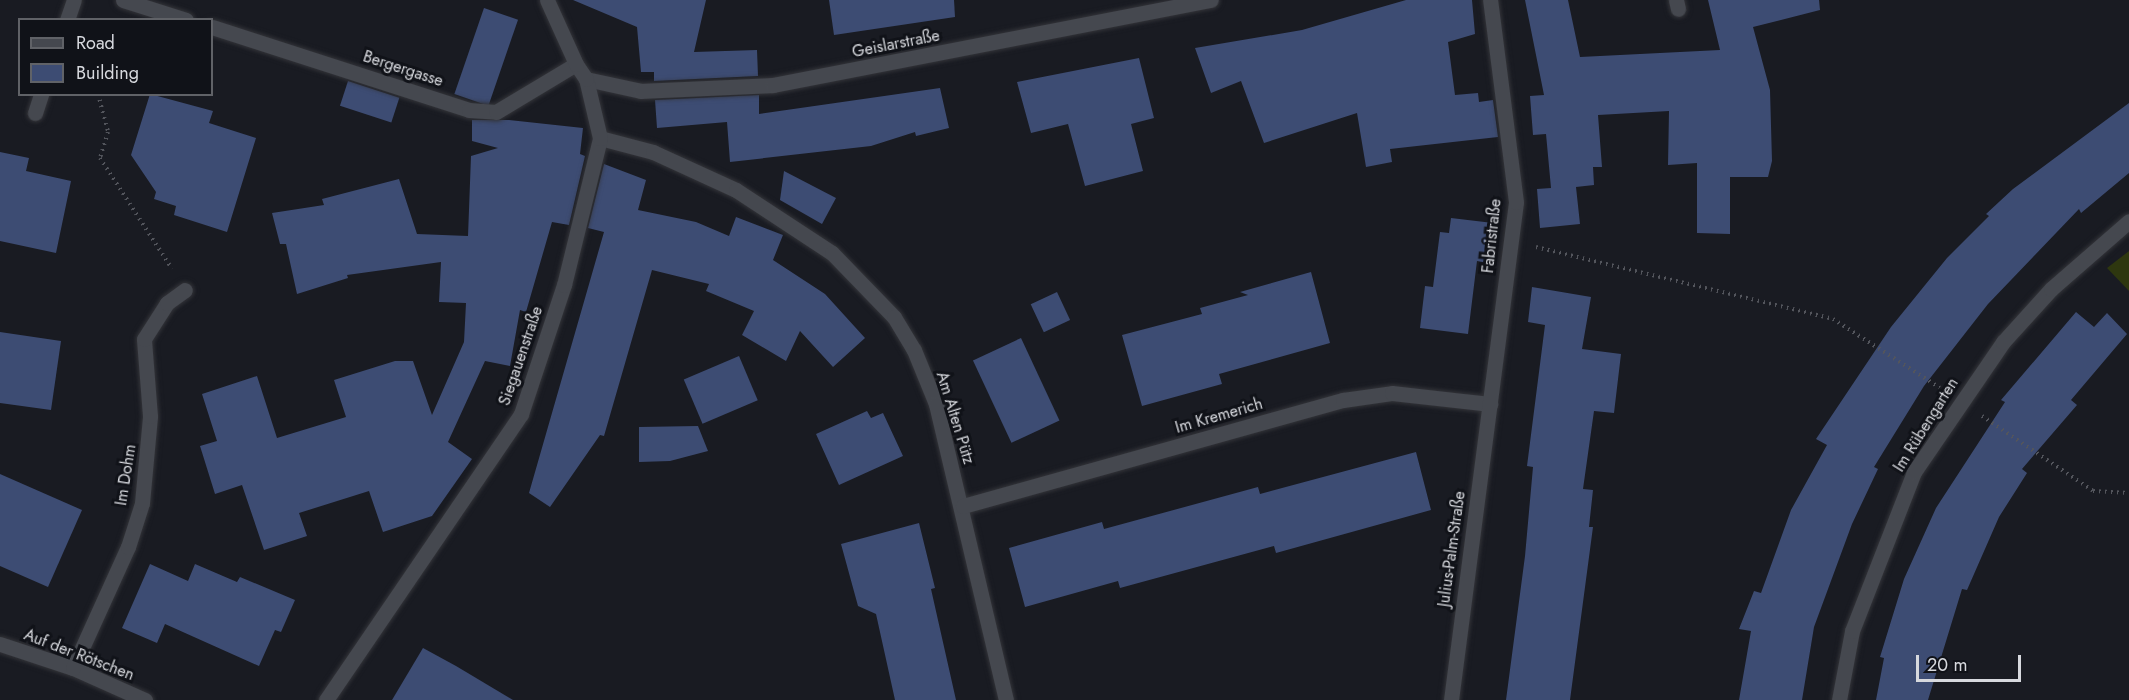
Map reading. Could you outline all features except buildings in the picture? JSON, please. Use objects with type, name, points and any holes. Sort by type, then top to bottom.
[{"type":"street","points":[[68,18],[74,0]]},
{"type":"street","points":[[123,0],[180,18]]},
{"type":"street","points":[[547,0],[576,64],[586,79]]},
{"type":"street","name":"Geislarstraße","points":[[586,79],[641,91],[773,85],[1159,5],[1211,0]]},
{"type":"street","name":"Fabristraße","points":[[1490,0],[1516,202],[1490,404]]},
{"type":"street","name":"Bergergasse","points":[[213,27],[469,110],[496,112],[576,64]]},
{"type":"street","name":"Siegauenstraße","points":[[326,700],[522,414],[564,285],[600,138],[586,79]]},
{"type":"street","points":[[35,113],[40,96]]},
{"type":"street","name":"Am Alten Pütz","points":[[600,138],[652,152],[736,190],[832,253],[869,288],[894,316],[914,350],[936,404],[963,506],[1006,700]]},
{"type":"street","name":"Im Rübengarten","points":[[1839,700],[1852,630],[1879,554],[1914,472],[2003,342],[2051,289],[2129,221]]},
{"type":"street","name":"Im Dohm","points":[[73,668],[128,547],[142,503],[150,416],[144,339],[167,303],[185,290]]},
{"type":"street","name":"Im Kremerich","points":[[963,506],[1343,400],[1392,393],[1490,404]]},
{"type":"street","name":"Julius-Palm-Straße","points":[[1451,700],[1490,404]]},
{"type":"street","name":"Auf der Rötschen","points":[[0,644],[73,668],[146,700]]},
{"type":"path","points":[[99,96],[108,132],[100,158],[185,290]]},
{"type":"path","points":[[1510,240],[1833,319],[2093,490],[2129,493]]},
{"type":"green space","points":[[2129,251],[2129,291],[2107,268]]}]
